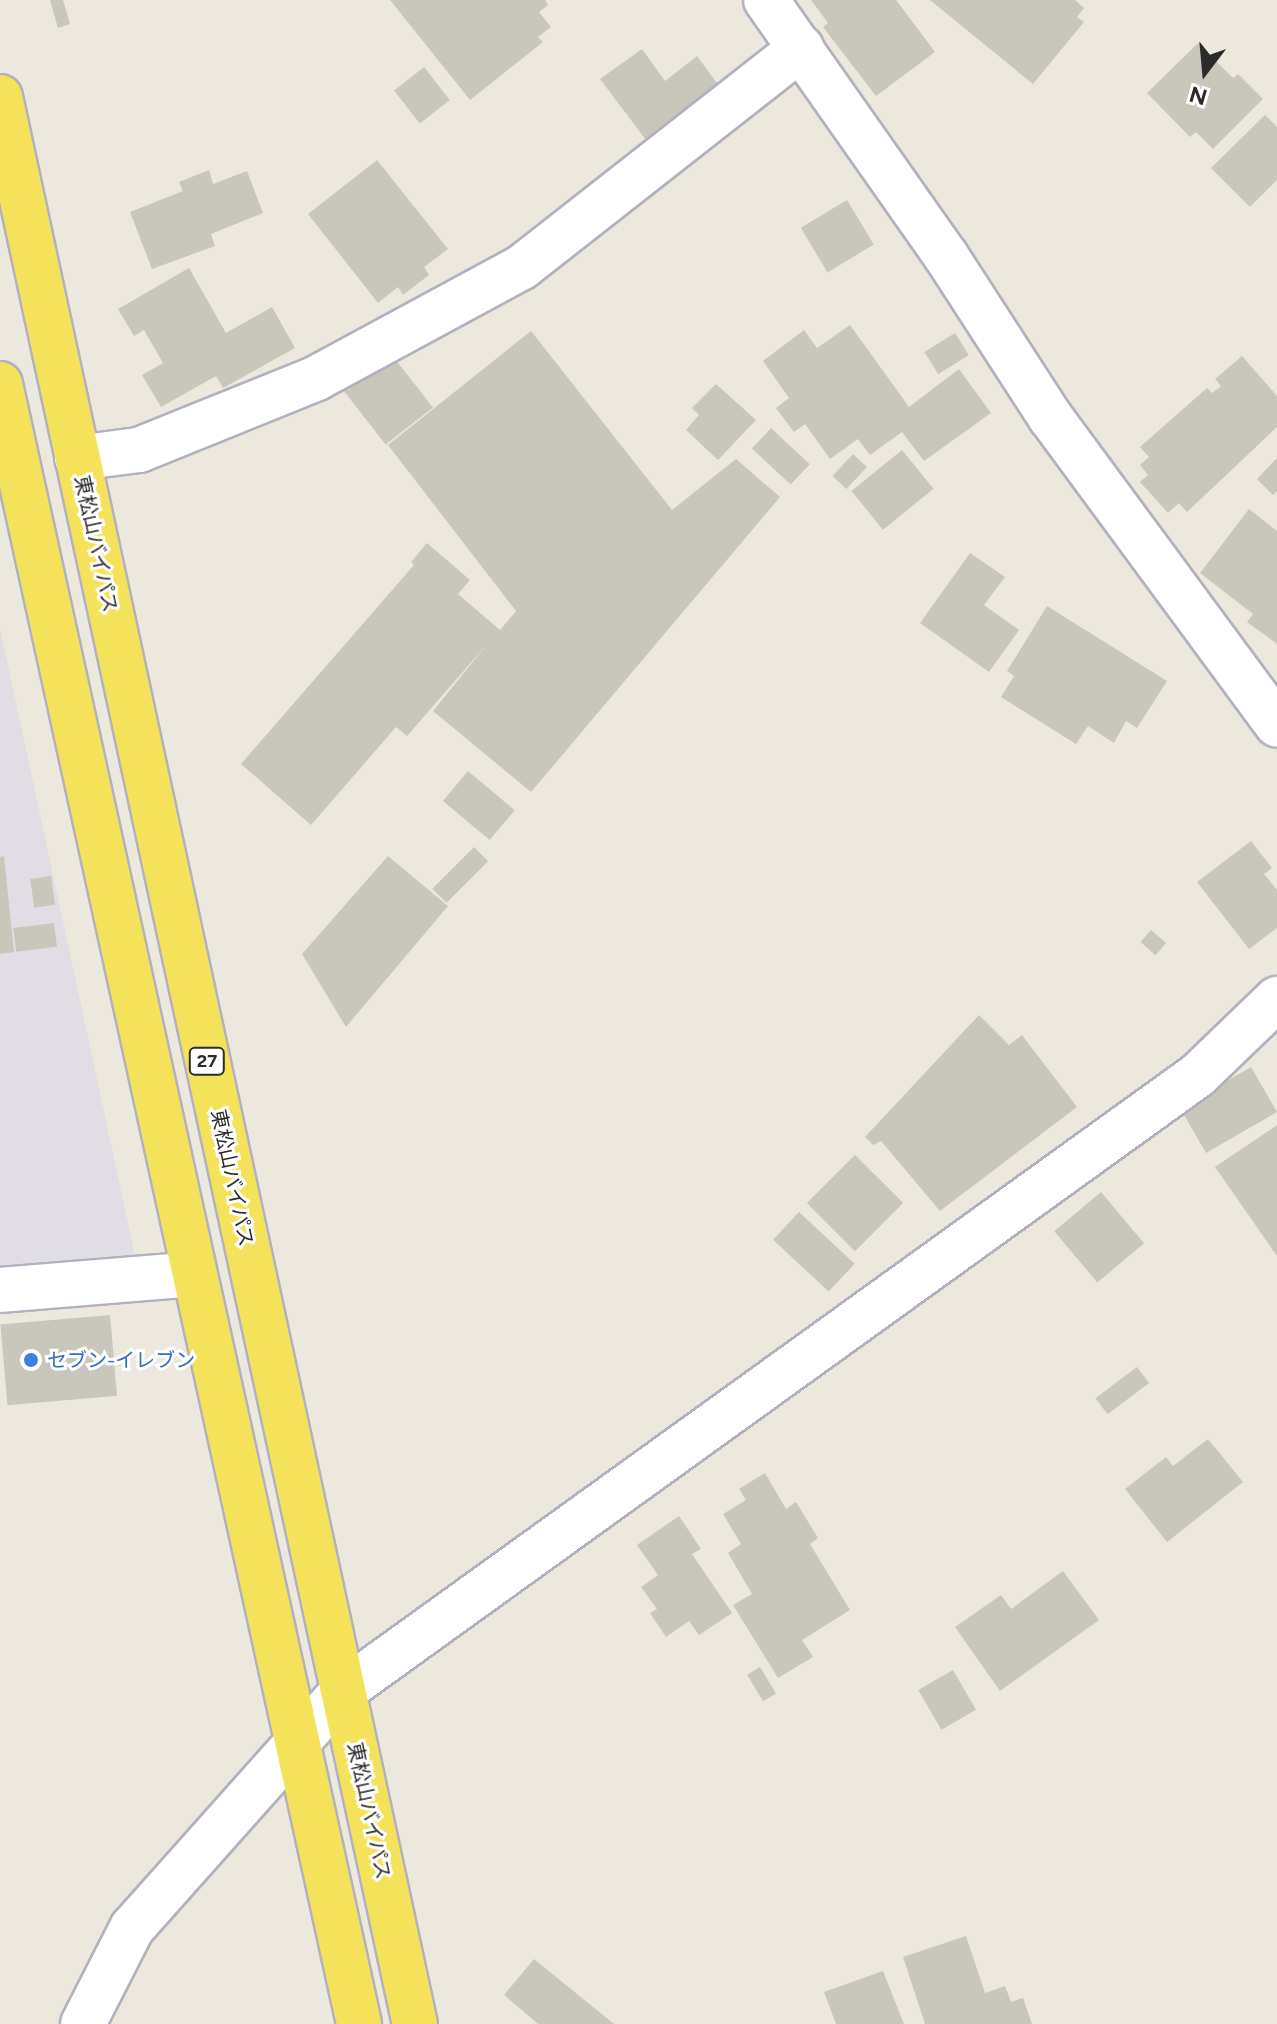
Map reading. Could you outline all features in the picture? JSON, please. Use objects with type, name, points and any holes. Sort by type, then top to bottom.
[{"type":"main road","name":"東松山バイパス","points":[[0,97],[415,2024]]},
{"type":"main road","points":[[0,384],[359,2024]]},
{"type":"street","points":[[766,0],[1051,418],[1277,725]]},
{"type":"street","points":[[77,458],[139,450],[317,378],[522,267],[801,48]]},
{"type":"street","points":[[83,2024],[132,1928],[343,1691],[1198,1075],[1277,999]]},
{"type":"street","points":[[0,1290],[193,1274]]},
{"type":"shaded area","points":[[0,628],[137,1265],[0,1276]]},
{"type":"building","points":[[50,0],[63,0],[70,24],[58,28]]},
{"type":"building","points":[[390,0],[545,0],[548,5],[539,12],[551,27],[538,37],[543,42],[470,100]]},
{"type":"building","points":[[811,0],[896,0],[935,52],[876,96],[823,27],[828,23]]},
{"type":"building","points":[[930,0],[1075,0],[1084,8],[1077,17],[1084,22],[1033,84]]},
{"type":"building","points":[[1198,43],[1233,78],[1238,74],[1263,99],[1213,149],[1196,132],[1190,137],[1147,93]]},
{"type":"building","points":[[642,49],[665,81],[697,56],[725,94],[683,113],[646,140],[600,79]]},
{"type":"building","points":[[424,67],[450,100],[420,123],[394,90]]},
{"type":"building","points":[[1265,115],[1277,127],[1277,180],[1250,207],[1211,168]]},
{"type":"building","points":[[377,160],[448,249],[424,267],[429,275],[403,295],[398,287],[378,303],[308,214]]},
{"type":"building","points":[[209,170],[213,184],[247,171],[263,213],[211,234],[215,246],[152,269],[130,212],[183,191],[179,182]]},
{"type":"building","points":[[847,200],[874,245],[827,272],[801,228]]},
{"type":"building","points":[[189,268],[226,333],[272,307],[295,348],[223,388],[216,376],[161,407],[142,375],[163,363],[144,330],[134,336],[118,309]]},
{"type":"building","points":[[850,325],[909,407],[959,369],[991,413],[924,461],[902,432],[870,455],[858,439],[830,459],[805,424],[794,432],[776,408],[789,398],[763,361],[804,330],[817,348]]},
{"type":"building","points":[[531,331],[672,510],[736,459],[780,497],[531,792],[433,711],[488,643],[407,736],[396,727],[311,825],[241,764],[414,565],[411,562],[427,543],[470,580],[458,594],[500,630],[516,611],[388,445]]},
{"type":"building","points":[[955,333],[969,355],[938,374],[924,352]]},
{"type":"building","points":[[388,350],[433,408],[386,444],[341,387]]},
{"type":"building","points":[[1242,356],[1277,396],[1277,427],[1187,512],[1179,503],[1168,513],[1140,482],[1148,475],[1140,465],[1149,457],[1140,447],[1207,388],[1212,393],[1221,386],[1215,379]]},
{"type":"building","points":[[716,384],[756,420],[718,460],[686,430],[699,415],[692,408]]},
{"type":"building","points":[[771,428],[810,464],[791,485],[752,448]]},
{"type":"building","points":[[902,450],[933,489],[883,530],[851,491]]},
{"type":"building","points":[[853,454],[867,467],[846,489],[833,476]]},
{"type":"building","points":[[1277,458],[1277,491],[1273,495],[1257,479]]},
{"type":"building","points":[[1249,509],[1277,531],[1277,644],[1247,622],[1253,614],[1200,573]]},
{"type":"building","points":[[970,553],[1005,577],[984,605],[1019,630],[989,672],[920,623]]},
{"type":"building","points":[[1047,606],[1167,681],[1137,728],[1126,721],[1114,743],[1088,726],[1076,744],[1001,697],[1014,676],[1007,671]]},
{"type":"building","points":[[468,771],[515,810],[490,840],[443,801]]},
{"type":"building","points":[[1251,841],[1272,868],[1264,874],[1277,890],[1277,928],[1249,949],[1197,882]]},
{"type":"building","points":[[474,847],[488,861],[446,903],[432,889]]},
{"type":"building","points":[[4,856],[14,952],[0,954],[0,857]]},
{"type":"building","points":[[388,856],[448,906],[346,1027],[302,954]]},
{"type":"building","points":[[51,876],[55,905],[34,908],[30,879]]},
{"type":"building","points":[[54,923],[57,947],[16,952],[13,928]]},
{"type":"building","points":[[1151,930],[1166,943],[1156,955],[1141,942]]},
{"type":"building","points":[[979,1015],[1009,1045],[1022,1035],[1077,1107],[940,1211],[881,1141],[873,1145],[865,1137]]},
{"type":"building","points":[[1251,1067],[1277,1112],[1206,1153],[1180,1108]]},
{"type":"building","points":[[1277,1125],[1277,1256],[1215,1167]]},
{"type":"building","points":[[855,1155],[903,1203],[855,1251],[807,1203]]},
{"type":"building","points":[[1101,1192],[1144,1243],[1097,1283],[1054,1231]]},
{"type":"building","points":[[799,1212],[855,1264],[829,1292],[773,1240]]},
{"type":"building","points":[[110,1315],[117,1396],[7,1405],[0,1325]]},
{"type":"building","points":[[1137,1367],[1149,1383],[1108,1414],[1095,1398]]},
{"type":"building","points":[[1208,1439],[1243,1482],[1167,1542],[1125,1489],[1166,1457],[1173,1466]]},
{"type":"building","points":[[765,1473],[786,1509],[796,1502],[818,1538],[810,1544],[850,1610],[802,1640],[813,1657],[778,1678],[733,1605],[752,1594],[728,1553],[741,1544],[723,1514],[746,1500],[739,1489]]},
{"type":"building","points":[[679,1516],[701,1549],[692,1554],[732,1613],[699,1635],[689,1621],[666,1637],[650,1613],[657,1609],[641,1587],[658,1575],[637,1545]]},
{"type":"building","points":[[1063,1571],[1099,1620],[1000,1691],[955,1627],[1001,1595],[1011,1609]]},
{"type":"building","points":[[760,1667],[776,1694],[763,1701],[747,1675]]},
{"type":"building","points":[[953,1670],[976,1710],[941,1730],[918,1690]]},
{"type":"building","points":[[966,1936],[985,1993],[1005,1986],[1011,2002],[1023,1998],[1032,2024],[925,2024],[903,1957]]},
{"type":"building","points":[[534,1959],[614,2024],[538,2024],[504,1995]]},
{"type":"building","points":[[883,1971],[904,2024],[836,2024],[824,1992]]},
{"type":"place","name":"セブン-イレブン","points":[[31,1360]]}]
